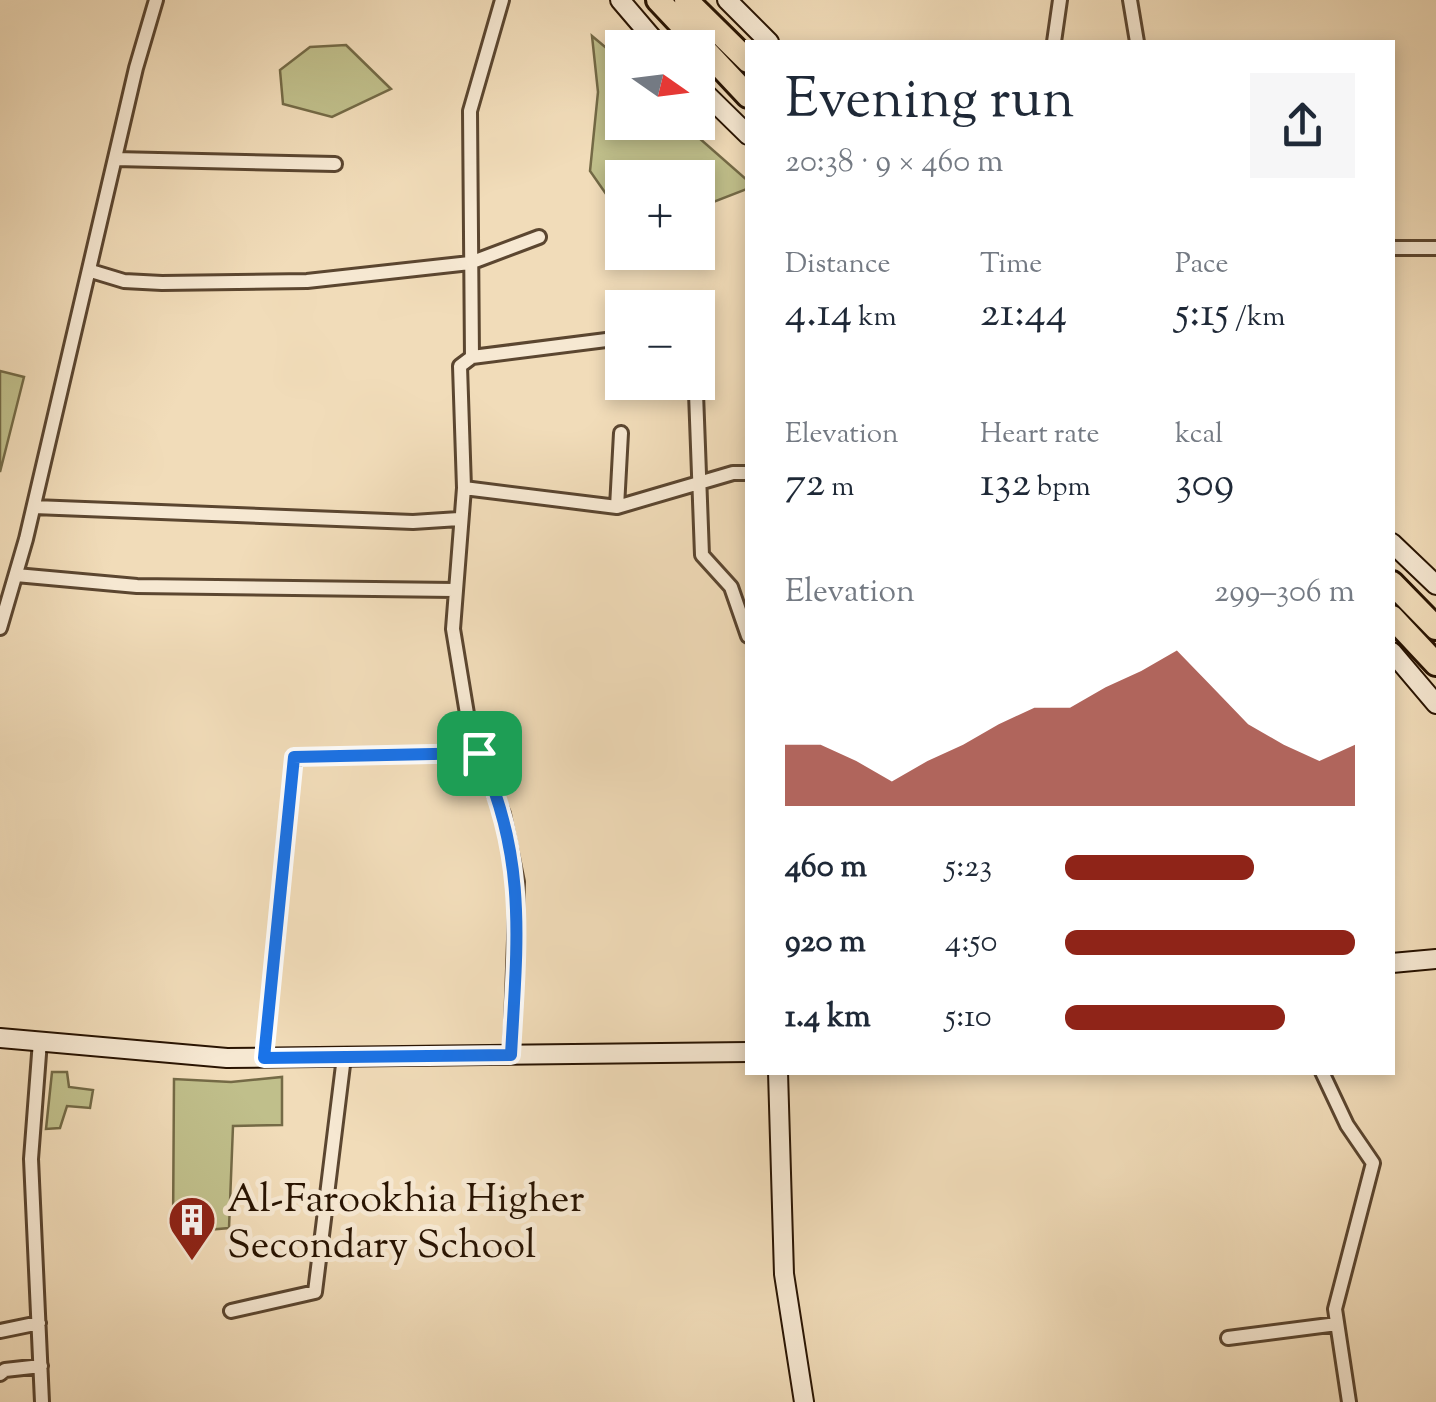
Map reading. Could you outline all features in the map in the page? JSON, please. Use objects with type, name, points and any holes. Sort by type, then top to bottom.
[{"type":"highway","points":[[658,0],[745,93]]},
{"type":"highway","points":[[686,0],[745,58]]},
{"type":"highway","points":[[1395,586],[1436,628]]},
{"type":"highway","points":[[1395,620],[1436,664]]},
{"type":"main road","points":[[620,0],[646,30]]},
{"type":"main road","points":[[726,0],[766,40]]},
{"type":"main road","points":[[715,102],[745,131]]},
{"type":"main road","points":[[1395,546],[1436,585]]},
{"type":"main road","points":[[1395,656],[1436,704]]},
{"type":"main road","points":[[1395,963],[1436,959]]},
{"type":"main road","points":[[0,1038],[264,1058],[745,1052]]},
{"type":"main road","points":[[778,1075],[784,1274],[804,1402]]},
{"type":"street","points":[[0,628],[34,507],[156,0]]},
{"type":"street","points":[[472,357],[470,111],[502,0]]},
{"type":"street","points":[[1054,40],[1060,0]]},
{"type":"street","points":[[1130,0],[1138,40]]},
{"type":"street","points":[[115,159],[335,164]]},
{"type":"street","points":[[91,271],[124,281],[307,281],[470,264],[540,237]]},
{"type":"street","points":[[1395,248],[1436,248]]},
{"type":"street","points":[[511,1055],[518,882],[503,814],[470,738],[454,629],[464,488],[460,366],[472,357],[605,340]]},
{"type":"street","points":[[696,400],[702,555],[730,587],[745,628]]},
{"type":"street","points":[[617,507],[620,433]]},
{"type":"street","points":[[464,488],[617,507],[745,475]]},
{"type":"street","points":[[34,507],[414,522],[459,519]]},
{"type":"street","points":[[16,575],[138,586],[454,590]]},
{"type":"street","points":[[264,1058],[294,757],[479,753]]},
{"type":"street","points":[[40,1042],[31,1158],[42,1402]]},
{"type":"street","points":[[231,1311],[315,1292],[344,1057]]},
{"type":"street","points":[[1323,1075],[1347,1125],[1373,1162],[1365,1207],[1335,1308],[1349,1402]]},
{"type":"street","points":[[0,1331],[39,1323]]},
{"type":"street","points":[[1228,1338],[1337,1324]]},
{"type":"street","points":[[0,1374],[41,1366]]},
{"type":"shaded area","points":[[592,36],[605,47],[605,140],[701,140],[745,178],[745,190],[715,201],[715,160],[605,160],[605,192],[590,171],[598,92]]},
{"type":"shaded area","points":[[346,45],[391,89],[332,117],[283,104],[280,70],[310,47]]},
{"type":"shaded area","points":[[0,371],[24,377],[0,472]]},
{"type":"shaded area","points":[[52,1072],[67,1072],[69,1087],[93,1090],[90,1108],[67,1106],[60,1128],[46,1129]]},
{"type":"shaded area","points":[[282,1077],[282,1125],[233,1126],[229,1228],[173,1233],[174,1079],[231,1082]]},
{"type":"place","name":"Al-Farookhia Higher Secondary School","points":[[192,1262]]},
{"type":"route","points":[[479,753],[503,814],[518,882],[511,1055],[264,1058],[294,757],[479,753]]}]
